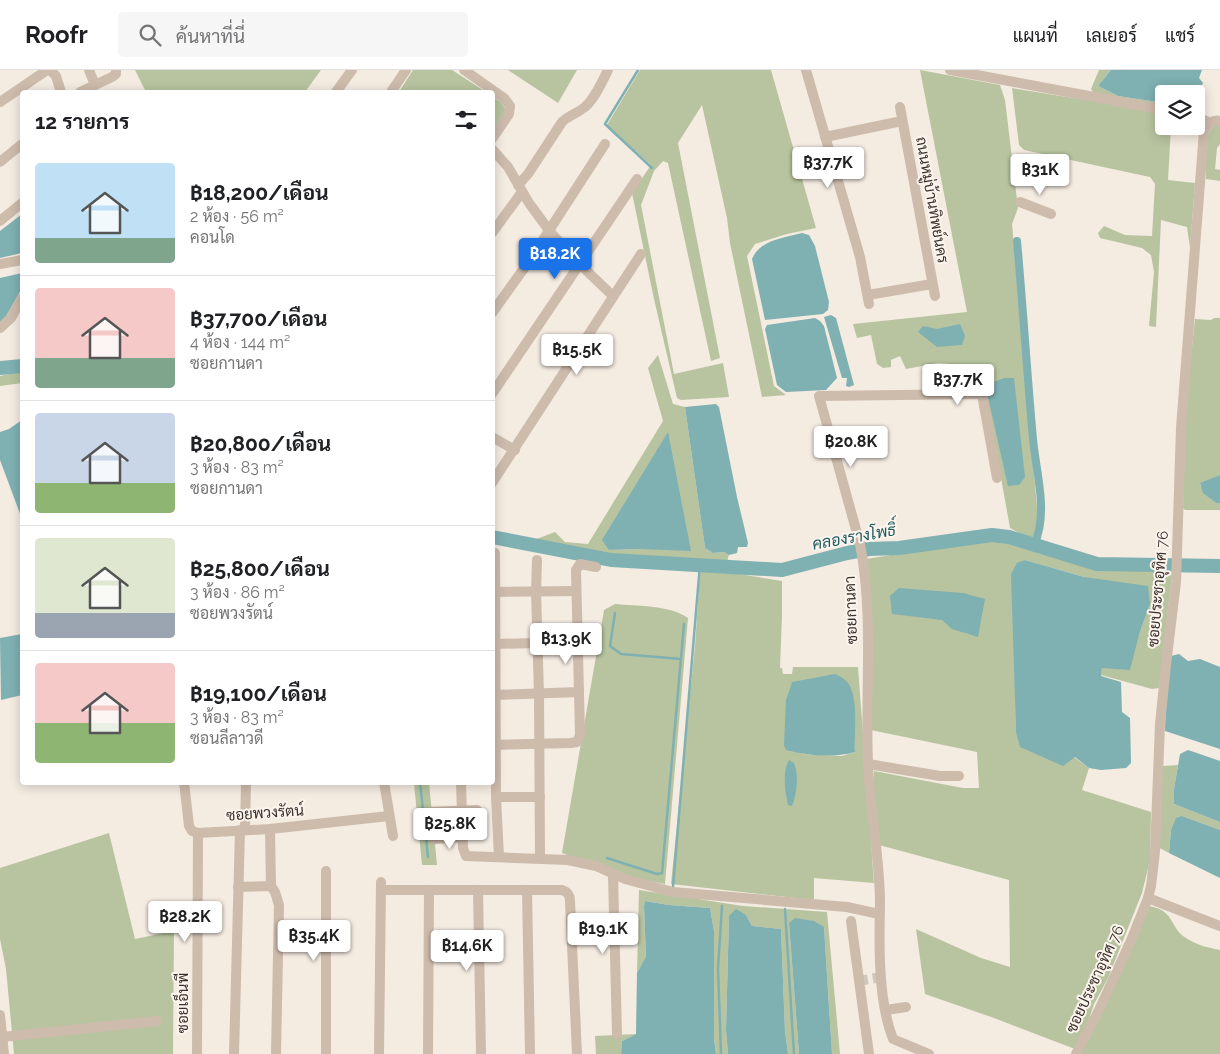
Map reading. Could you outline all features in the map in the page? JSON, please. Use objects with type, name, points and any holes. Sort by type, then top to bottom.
[{"type":"street","points":[[0,102],[49,70],[56,76],[60,90]]},
{"type":"street","points":[[89,70],[95,85]]},
{"type":"street","points":[[84,90],[112,77],[116,74],[116,70]]},
{"type":"street","points":[[337,90],[352,70]]},
{"type":"street","points":[[392,90],[406,70]]},
{"type":"street","points":[[464,70],[493,90]]},
{"type":"street","points":[[495,228],[562,122],[566,117],[582,110],[590,102],[608,70]]},
{"type":"street","name":"ถนนหมู่บ้านทิพย์นคร","points":[[806,70],[860,257],[869,300],[932,284]]},
{"type":"street","points":[[950,70],[1155,108]]},
{"type":"street","points":[[495,92],[504,98],[510,106],[509,114],[495,135]]},
{"type":"street","name":"ถนนหมู่บ้านทิพย์นคร","points":[[900,108],[935,296]]},
{"type":"street","name":"ซอยประชาอุทิศ 76","points":[[1076,1054],[1099,1010],[1148,898],[1155,852],[1159,744],[1176,582],[1181,428],[1204,131],[1217,119]]},
{"type":"street","name":"ถนนหมู่บ้านทิพย์นคร","points":[[825,137],[902,121]]},
{"type":"street","points":[[495,309],[605,144]]},
{"type":"street","points":[[0,162],[20,146]]},
{"type":"street","points":[[495,153],[508,168],[549,230],[613,296]]},
{"type":"street","points":[[495,390],[637,179]]},
{"type":"street","points":[[1020,202],[1051,214]]},
{"type":"street","points":[[0,221],[20,205]]},
{"type":"street","points":[[495,479],[641,254]]},
{"type":"street","points":[[0,264],[20,260]]},
{"type":"street","points":[[0,328],[11,318],[20,302]]},
{"type":"street","name":"ซอยกานดา","points":[[929,1054],[893,1039],[888,1026],[882,977],[879,884],[868,764],[868,634],[865,567],[819,396],[982,394],[997,478]]},
{"type":"street","points":[[495,439],[515,450]]},
{"type":"street","points":[[537,560],[540,858]]},
{"type":"street","points":[[495,745],[577,742],[580,735],[576,570],[580,564],[596,567]]},
{"type":"street","points":[[495,592],[576,591]]},
{"type":"street","points":[[495,644],[578,642]]},
{"type":"street","points":[[495,695],[539,695],[579,692]]},
{"type":"street","points":[[868,764],[940,776],[959,776]]},
{"type":"street","points":[[495,771],[499,857]]},
{"type":"street","points":[[184,785],[189,826],[192,831],[198,833]]},
{"type":"street","points":[[234,1054],[238,886],[246,785]]},
{"type":"street","points":[[384,785],[393,836]]},
{"type":"street","points":[[461,785],[463,848],[466,856],[568,860],[596,866],[613,875],[673,892],[847,907],[879,914]]},
{"type":"street","points":[[496,797],[540,797]]},
{"type":"street","points":[[430,812],[477,810]]},
{"type":"street","name":"ซอยพวงรัตน์","points":[[198,833],[270,829],[389,816]]},
{"type":"street","points":[[270,829],[271,886],[279,905],[276,1054]]},
{"type":"street","name":"ซอยเอ็นพี","points":[[198,833],[198,1054]]},
{"type":"street","points":[[435,838],[463,837]]},
{"type":"street","points":[[326,871],[326,1054]]},
{"type":"street","points":[[613,875],[617,1034]]},
{"type":"street","points":[[238,886],[271,886]]},
{"type":"street","points":[[379,1054],[381,886],[429,890],[566,891],[570,896],[577,1054]]},
{"type":"street","points":[[428,1054],[429,890]]},
{"type":"street","points":[[478,890],[481,1054]]},
{"type":"street","points":[[527,890],[530,1054]]},
{"type":"street","points":[[1148,898],[1220,926]]},
{"type":"street","points":[[851,921],[869,1054]]},
{"type":"street","points":[[886,1010],[906,1007]]},
{"type":"street","points":[[0,1015],[4,1054]]},
{"type":"street","points":[[2,1037],[157,1021]]},
{"type":"green space","points":[[135,70],[321,70],[306,90],[145,90]]},
{"type":"green space","points":[[413,70],[452,70],[483,90],[400,90]]},
{"type":"green space","points":[[508,70],[577,70],[558,103]]},
{"type":"green space","points":[[640,70],[771,70],[816,228],[787,234],[755,244],[747,256],[774,386],[786,395],[762,397],[730,243],[727,218],[702,105],[678,143],[720,358],[711,361],[668,163],[663,161],[654,171],[641,205],[674,374],[723,363],[729,397],[681,400],[677,398],[632,193],[651,165],[607,125]]},
{"type":"green space","points":[[920,70],[1000,85],[1005,100],[1018,208],[1012,224],[1038,518],[1036,536],[1030,539],[1010,528],[993,433],[979,388],[976,366],[938,363],[906,369],[900,356],[891,360],[891,367],[883,368],[877,364],[871,335],[857,338],[853,324],[967,312]]},
{"type":"green space","points":[[1099,70],[1111,70],[1098,86],[1118,96],[1155,102],[1155,105],[1094,93],[1091,89]]},
{"type":"green space","points":[[1012,88],[1155,113],[1155,135],[1170,135],[1168,180],[1195,183],[1190,248],[1187,227],[1161,220],[1156,327],[1149,326],[1154,272],[1151,255],[1142,248],[1100,238],[1098,233],[1104,226],[1125,235],[1152,236],[1155,184],[1150,177],[1024,150],[1019,145]]},
{"type":"green space","points":[[495,98],[501,102],[506,110],[495,126]]},
{"type":"green space","points":[[1220,125],[1220,144],[1217,148],[1215,169],[1220,170],[1220,181],[1206,179],[1207,141],[1212,128]]},
{"type":"green space","points":[[1220,318],[1220,475],[1200,484],[1204,493],[1216,503],[1220,503],[1220,510],[1185,510],[1183,508],[1186,404],[1195,319],[1211,320]]},
{"type":"green space","points":[[658,355],[673,404],[685,407],[705,548],[713,553],[724,552],[729,555],[727,561],[611,556],[534,540],[555,532],[565,542],[588,544],[663,421],[648,368]],"holes":[[[668,432],[640,549],[609,550]]]},
{"type":"green space","points":[[20,373],[20,383],[0,386],[0,376]]},
{"type":"green space","points":[[991,539],[1095,568],[1171,569],[1159,688],[1152,689],[1101,675],[1102,667],[1139,635],[1150,604],[1084,577],[1025,560],[1014,635],[1016,732],[1074,757],[1089,768],[1082,790],[1151,812],[1150,860],[1142,893],[1108,978],[1094,1004],[1075,1049],[925,994],[916,929],[981,958],[1010,967],[1009,880],[879,845],[874,800],[874,771],[963,788],[979,788],[977,752],[871,730],[866,559]]},
{"type":"green space","points":[[707,569],[782,581],[780,668],[782,668],[783,674],[792,674],[793,667],[858,667],[874,883],[814,878],[814,900],[671,884],[695,646],[700,573]],"holes":[[[854,735],[855,752],[842,756],[802,754]]]},
{"type":"green space","points":[[615,604],[663,608],[688,618],[665,884],[623,876],[562,853],[604,610]]},
{"type":"green space","points":[[1178,765],[1174,789],[1174,804],[1220,822],[1220,830],[1182,816],[1171,830],[1169,853],[1158,847],[1163,766]]},
{"type":"green space","points":[[414,785],[429,785],[437,865],[422,865]]},
{"type":"green space","points":[[109,833],[135,939],[174,931],[173,1054],[14,1054],[6,969],[0,939],[0,868]]},
{"type":"green space","points":[[639,890],[743,906],[827,912],[840,1054],[832,1054],[824,927],[789,923],[799,1054],[788,1054],[785,1031],[781,929],[752,926],[746,915],[729,916],[726,1030],[728,1054],[716,1054],[714,1038],[714,931],[710,908],[645,901],[646,958],[637,973]]},
{"type":"green space","points":[[1149,906],[1167,914],[1179,932],[1187,939],[1220,950],[1220,1054],[1081,1054]]},
{"type":"green space","points":[[636,1034],[622,1041],[621,1054],[596,1054],[595,1036]]},
{"type":"water","points":[[1111,70],[1202,70],[1199,78],[1203,83],[1202,85],[1155,85],[1155,102],[1118,96],[1098,86]]},
{"type":"water","points":[[20,216],[20,253],[0,258],[0,231]]},
{"type":"water","points":[[802,233],[809,235],[815,246],[829,302],[828,310],[823,314],[765,320],[752,259],[766,244],[780,238]]},
{"type":"water","points":[[20,273],[20,292],[0,324],[0,278]]},
{"type":"water","points":[[831,315],[836,318],[854,385],[849,387],[846,386],[847,378],[842,378],[824,317]]},
{"type":"water","points":[[815,318],[824,326],[837,378],[826,390],[786,392],[777,385],[765,329],[767,325]]},
{"type":"water","points":[[960,324],[965,336],[962,345],[937,347],[918,332],[923,326],[937,329]]},
{"type":"water","points":[[1004,378],[1014,378],[1025,477],[1019,485],[1008,486],[987,393],[991,383]]},
{"type":"water","points":[[716,404],[719,407],[748,543],[747,547],[738,547],[737,553],[729,555],[724,552],[713,553],[705,548],[685,407]]},
{"type":"water","points":[[20,421],[20,514],[0,460],[0,432],[9,429]]},
{"type":"water","points":[[668,432],[691,551],[609,550],[602,540]]},
{"type":"water","points":[[1220,475],[1220,503],[1216,503],[1203,493],[1200,483]]},
{"type":"water","points":[[1025,560],[1084,577],[1148,586],[1150,604],[1139,635],[1130,670],[1102,668],[1101,676],[1121,682],[1122,712],[1130,718],[1131,763],[1126,768],[1101,770],[1089,768],[1075,757],[1063,766],[1020,747],[1016,732],[1011,574],[1017,563]]},
{"type":"water","points":[[899,588],[963,593],[985,599],[978,637],[952,629],[942,620],[892,614],[890,596]]},
{"type":"water","points":[[20,634],[20,695],[1,700],[0,638]]},
{"type":"water","points":[[1179,654],[1188,661],[1200,659],[1220,667],[1220,749],[1165,731],[1166,696],[1171,656]]},
{"type":"water","points":[[835,674],[848,683],[854,697],[855,752],[820,756],[786,750],[784,745],[786,700],[792,682]]},
{"type":"water","points":[[1188,750],[1220,761],[1220,822],[1174,804],[1174,789],[1180,754]]},
{"type":"water","points":[[789,760],[794,763],[797,779],[792,806],[788,805],[785,788],[785,770]]},
{"type":"water","points":[[1182,816],[1220,830],[1220,878],[1169,853],[1171,830],[1176,818]]},
{"type":"water","points":[[645,901],[710,908],[714,931],[714,1038],[716,1054],[621,1054],[622,1041],[636,1034],[637,973],[646,957]]},
{"type":"water","points":[[736,909],[746,915],[752,926],[781,929],[785,1031],[788,1054],[728,1054],[726,1030],[729,916]]},
{"type":"water","points":[[795,918],[814,921],[824,927],[832,1054],[799,1054],[789,923]]},
{"type":"waterway","points":[[638,70],[605,124],[652,168]]},
{"type":"waterway","points":[[1017,241],[1033,439],[1041,506],[1041,520],[1034,545]]},
{"type":"waterway","name":"คลองรางโพธิ์","points":[[0,368],[20,366]]},
{"type":"waterway","name":"คลองรางโพธิ์","points":[[495,538],[611,560],[782,570],[869,549],[899,548],[992,535],[1009,537],[1097,564],[1220,566]]},
{"type":"waterway","points":[[673,887],[700,564]]},
{"type":"waterway","points":[[615,613],[610,646],[621,654],[681,659]]},
{"type":"waterway","points":[[607,858],[657,874],[662,873],[684,624]]},
{"type":"waterway","points":[[420,785],[428,857]]},
{"type":"waterway","points":[[721,1054],[718,968],[722,906]]},
{"type":"waterway","points":[[785,909],[794,1054]]},
{"type":"tunnel","points":[[858,981],[882,977]]}]
